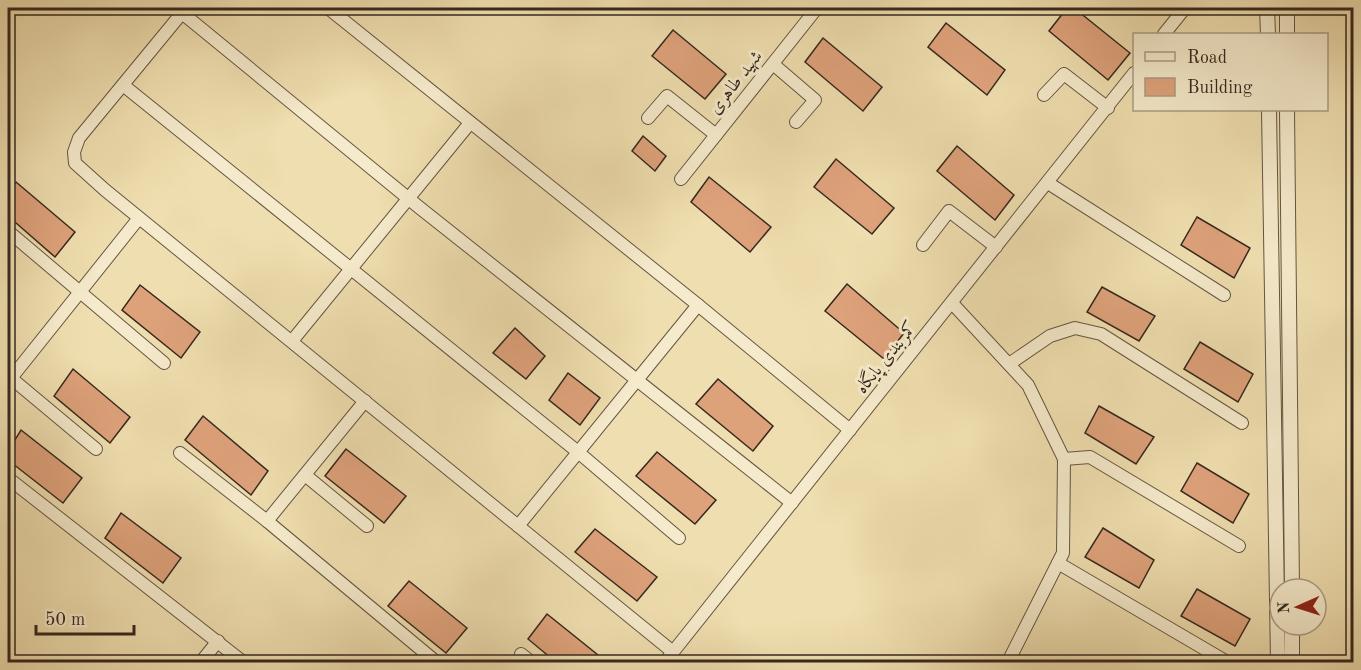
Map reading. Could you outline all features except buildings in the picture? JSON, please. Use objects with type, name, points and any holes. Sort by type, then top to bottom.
[{"type":"street","points":[[327,8],[698,305],[850,430]]},
{"type":"street","name":"شهید طاهری","points":[[681,179],[818,8]]},
{"type":"street","points":[[1165,33],[1185,8]]},
{"type":"street","points":[[1267,8],[1268,33]]},
{"type":"street","points":[[1287,8],[1287,33]]},
{"type":"street","points":[[669,658],[518,526],[75,164],[74,152],[80,138],[181,9],[408,198],[792,503]]},
{"type":"street","points":[[772,64],[815,100],[796,122]]},
{"type":"street","points":[[1044,95],[1064,74],[1108,108]]},
{"type":"street","name":"کمربندی پایگاه","points":[[669,658],[1133,74]]},
{"type":"street","points":[[123,85],[578,452],[680,538]]},
{"type":"street","points":[[648,118],[667,96],[716,135]]},
{"type":"street","points":[[1269,111],[1278,663]]},
{"type":"street","points":[[1269,124],[1287,116],[1292,577]]},
{"type":"street","points":[[292,342],[470,123]]},
{"type":"street","points":[[1048,183],[1224,295]]},
{"type":"street","points":[[923,245],[949,211],[996,247]]},
{"type":"street","points":[[96,449],[9,380],[139,218]]},
{"type":"street","points":[[8,231],[164,363]]},
{"type":"street","points":[[952,303],[1028,385],[1064,459],[1063,553],[1011,661]]},
{"type":"street","points":[[518,526],[698,305]]},
{"type":"street","points":[[1009,364],[1050,336],[1075,328],[1101,334],[1242,423]]},
{"type":"street","points":[[267,521],[365,401]]},
{"type":"street","points":[[180,453],[267,521],[435,662]]},
{"type":"street","points":[[1064,459],[1090,457],[1239,546]]},
{"type":"street","points":[[305,475],[367,526]]},
{"type":"street","points":[[8,478],[218,641],[243,663]]},
{"type":"street","points":[[1058,563],[1227,663]]},
{"type":"street","points":[[1292,637],[1292,663]]},
{"type":"street","points":[[201,663],[218,641]]},
{"type":"street","points":[[521,654],[531,663]]}]
